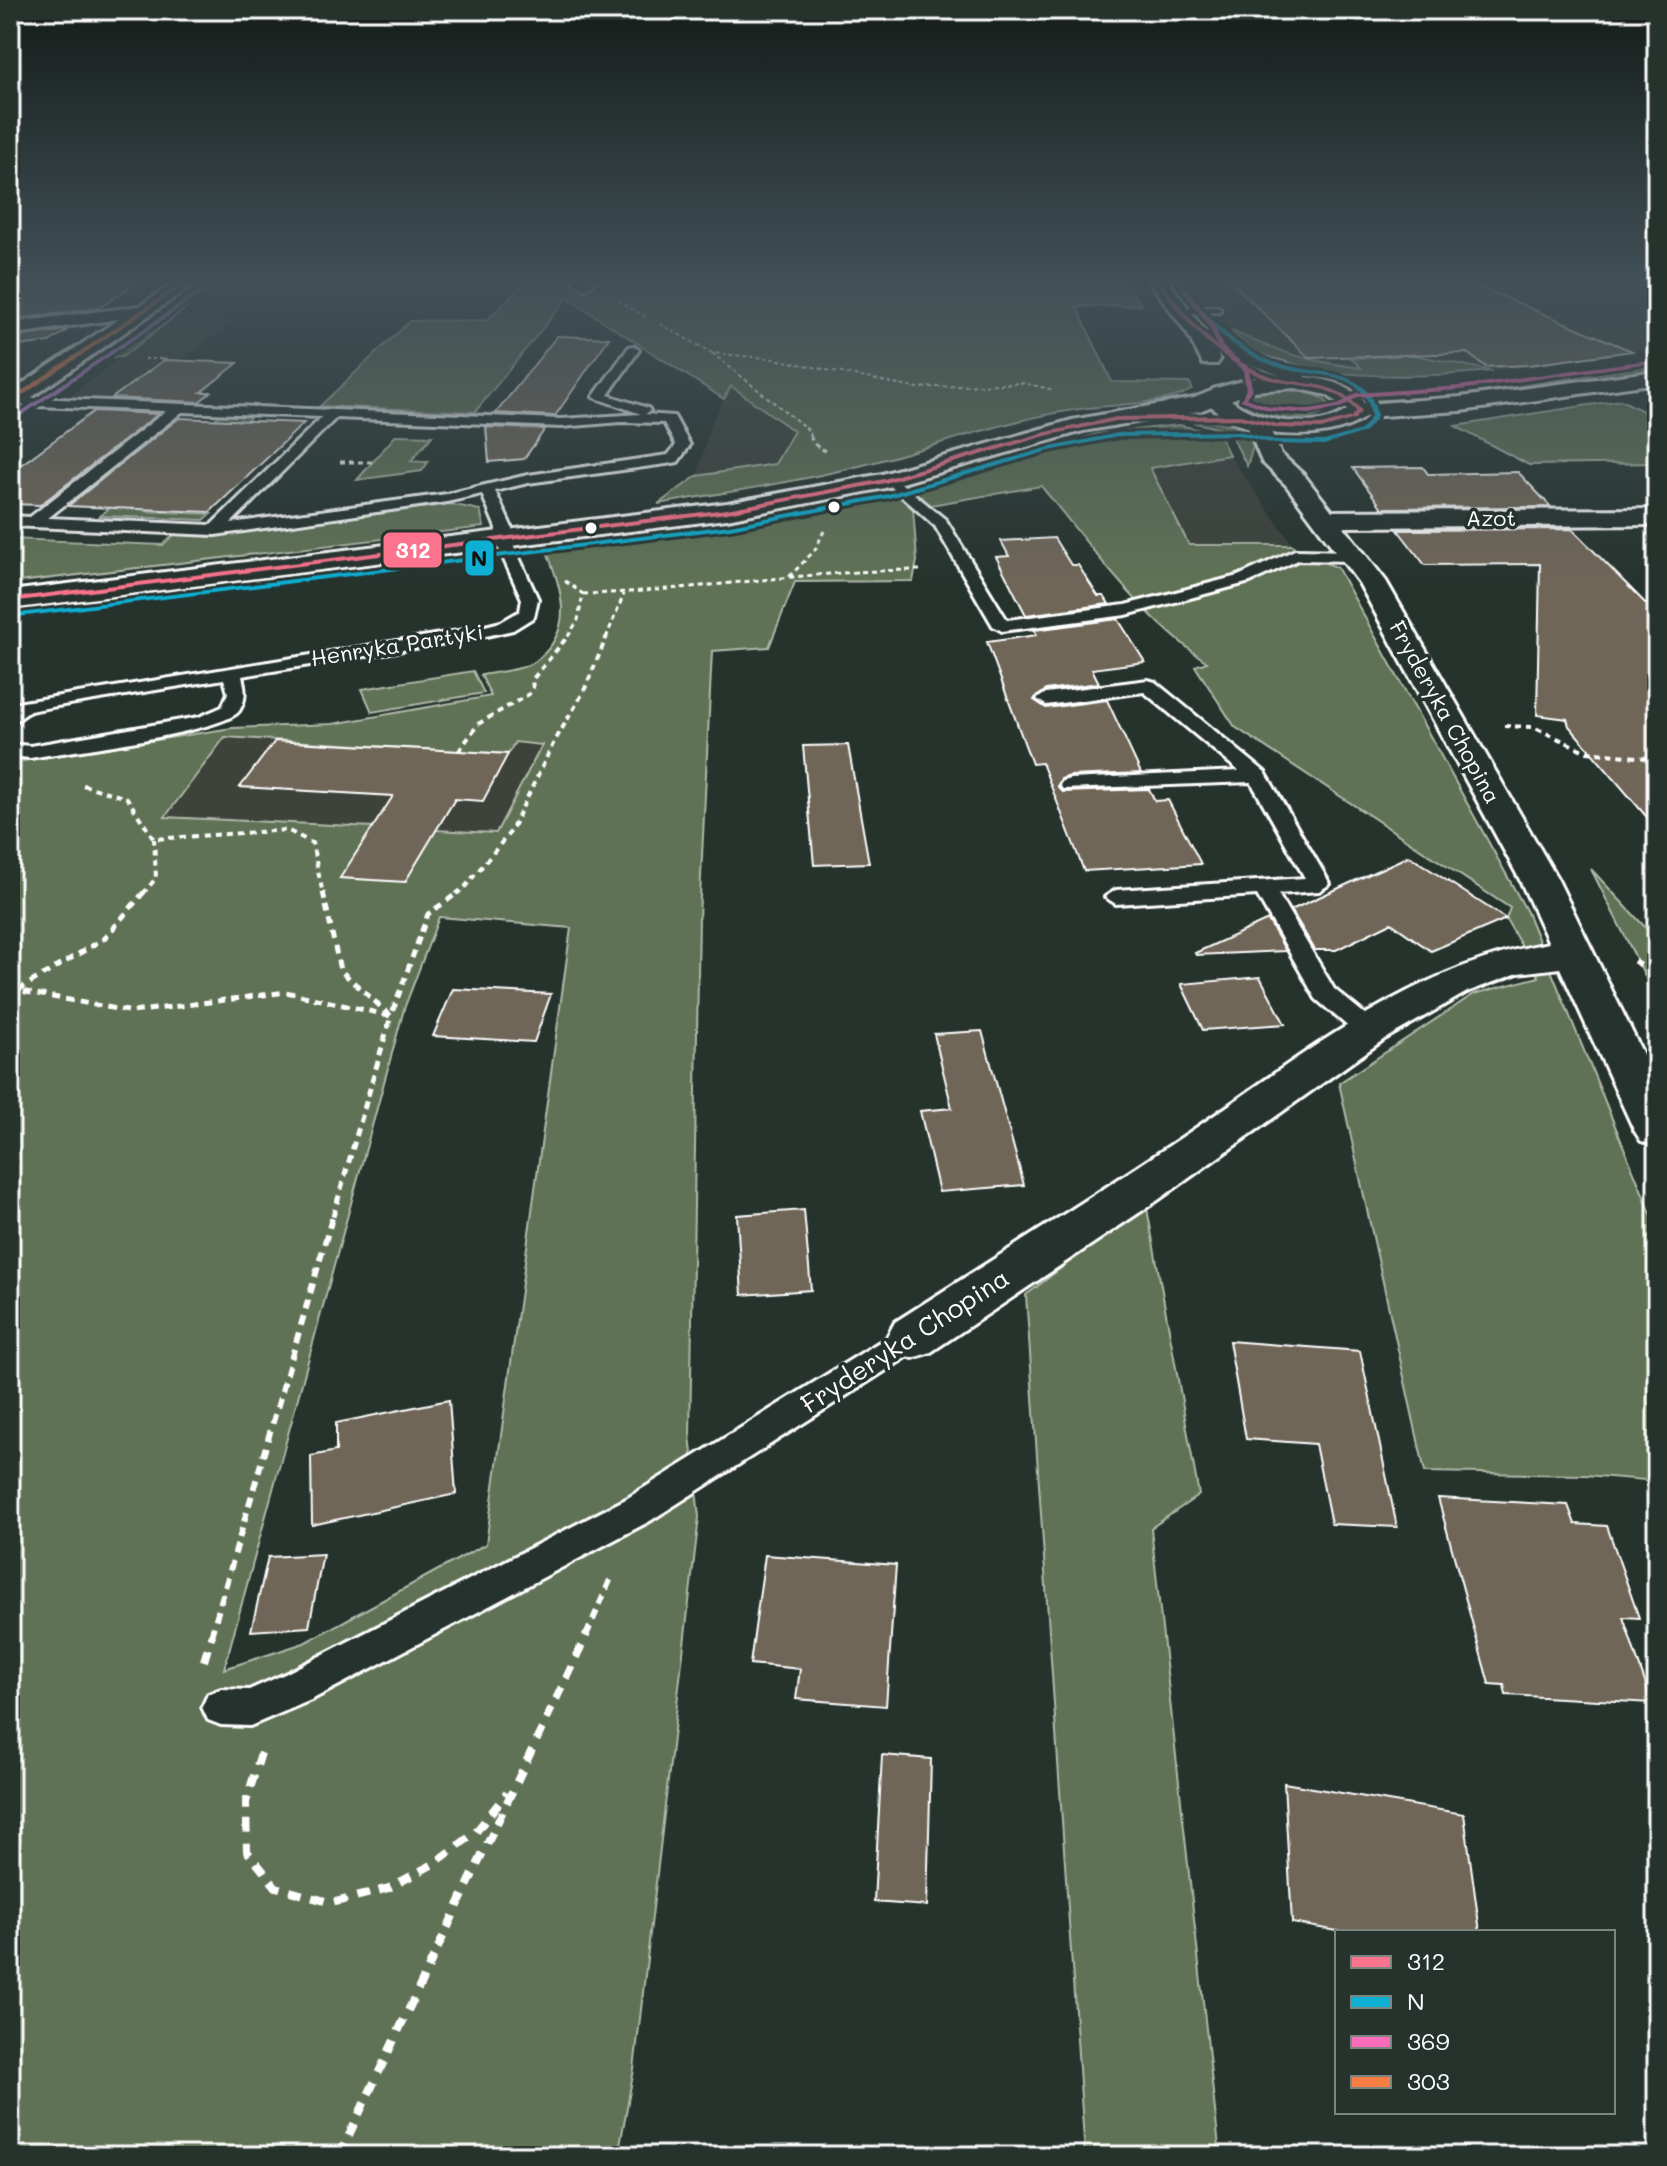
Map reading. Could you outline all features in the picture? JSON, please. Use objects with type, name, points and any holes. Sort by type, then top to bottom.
[{"type":"street","points":[[10,401],[41,380]]},
{"type":"street","name":"Fryderyka Chopina","points":[[1231,380],[1219,402],[1225,410],[1248,420],[1270,457],[1295,480],[1372,581],[1539,880],[1657,1130]]},
{"type":"street","points":[[1327,380],[1383,386],[1483,385]]},
{"type":"street","points":[[1351,403],[1437,394],[1516,380]]},
{"type":"street","points":[[10,600],[727,511],[891,479],[1044,434],[1200,404],[1227,391],[1275,381],[1313,385],[1351,403],[1461,404],[1635,380]]},
{"type":"street","points":[[1116,419],[1248,420],[1297,428],[1340,423],[1353,418],[1351,403]]},
{"type":"street","points":[[1295,480],[1297,428]]},
{"type":"street","name":"Azot","points":[[1325,519],[1657,517]]},
{"type":"street","name":"Fryderyka Chopina","points":[[913,1337],[1141,1188],[1368,1030],[1453,983],[1501,965],[1531,957],[1575,957]]},
{"type":"lane","points":[[10,521],[215,530],[447,498],[528,479],[673,459],[683,445],[669,419],[600,397],[612,380]]},
{"type":"lane","points":[[10,401],[561,423],[621,418],[669,419]]},
{"type":"lane","points":[[34,522],[180,407]]},
{"type":"lane","points":[[215,530],[334,413]]},
{"type":"lane","points":[[891,479],[941,523],[1002,626],[1126,610],[1244,579],[1295,555],[1353,556]]},
{"type":"lane","name":"Henryka Partyki","points":[[10,719],[24,707],[507,626],[528,613],[530,599],[503,540],[504,528],[487,489]]},
{"type":"lane","points":[[10,750],[30,752],[204,722],[230,710],[237,693],[232,672]]},
{"type":"lane","points":[[1046,699],[1148,686],[1258,776],[1319,884],[1116,897]]},
{"type":"lane","points":[[1070,785],[1258,776]]},
{"type":"lane","points":[[1264,888],[1325,994],[1368,1030]]},
{"type":"lane","name":"Fryderyka Chopina","points":[[221,1707],[250,1708],[298,1687],[638,1510],[913,1337]]},
{"type":"path","points":[[746,380],[807,429],[814,444],[826,451]]},
{"type":"path","points":[[876,380],[914,388],[1024,383],[1054,390]]},
{"type":"path","points":[[340,462],[373,462]]},
{"type":"path","points":[[583,594],[624,594],[824,572],[895,569],[972,572]]},
{"type":"path","points":[[221,1707],[206,1693],[202,1676],[207,1643],[391,1016],[428,914],[465,887],[511,831],[553,744],[584,691],[624,594]]},
{"type":"path","points":[[1533,727],[1587,752],[1657,759]]},
{"type":"path","points":[[14,990],[105,938],[156,878],[154,839],[127,798],[75,783]]},
{"type":"path","points":[[154,839],[287,830],[312,843],[340,970],[391,1016]]},
{"type":"path","points":[[14,990],[133,1012],[286,992],[391,1016]]},
{"type":"path","points":[[339,2156],[512,1786],[570,1672],[638,1510]]},
{"type":"path","points":[[298,1687],[262,1751],[246,1802],[247,1851],[276,1887],[332,1903],[389,1888],[435,1863],[475,1833],[512,1786]]},
{"type":"shaded area","points":[[91,380],[155,380],[128,400],[70,396]]},
{"type":"shaded area","points":[[731,385],[794,431],[775,464],[697,476],[710,427]]},
{"type":"shaded area","points":[[1229,455],[1293,545],[1189,546],[1150,468]]},
{"type":"shaded area","points":[[225,737],[508,754],[515,742],[543,744],[496,833],[164,816]]},
{"type":"green space","points":[[347,380],[501,380],[475,412],[320,406]]},
{"type":"green space","points":[[695,380],[1111,380],[1190,383],[1192,389],[1153,401],[1073,410],[1021,421],[816,476],[658,504],[697,476],[775,464],[794,431],[731,386],[724,399]]},
{"type":"green space","points":[[1559,380],[1587,380],[1449,400],[1368,405],[1364,401],[1448,397]]},
{"type":"green space","points":[[1277,389],[1315,395],[1331,408],[1322,414],[1300,419],[1264,414],[1245,405],[1244,399],[1250,394]]},
{"type":"green space","points":[[1621,400],[1657,418],[1657,463],[1529,465],[1455,426]]},
{"type":"green space","points":[[221,414],[253,415],[146,511],[211,514],[204,520],[100,516]]},
{"type":"green space","points":[[1192,422],[1233,425],[1256,437],[1247,466],[1229,431]]},
{"type":"green space","points":[[1179,425],[1219,434],[1229,455],[1150,468],[1189,545],[1293,545],[1299,554],[1337,567],[1527,912],[1657,1228],[1657,1481],[1585,1475],[1425,1472],[1339,1083],[1474,994],[1539,977],[1506,919],[1510,908],[1235,727],[1195,666],[1207,662],[1139,603],[1041,486],[913,508],[917,561],[913,581],[795,582],[769,647],[712,651],[699,918],[690,1435],[699,1517],[634,2069],[618,2156],[10,2156],[10,763],[232,728],[333,724],[491,696],[481,675],[531,664],[549,648],[557,634],[562,606],[560,591],[545,546],[722,524],[849,503],[985,469],[1097,434]],"holes":[[[225,737],[508,754],[515,742],[542,745],[496,833],[165,817]],[[439,917],[571,928],[486,1544],[304,1643],[224,1669],[404,1009]]]},
{"type":"green space","points":[[396,435],[432,436],[411,461],[428,462],[422,471],[357,480]]},
{"type":"green space","points":[[450,504],[480,510],[484,527],[10,583],[10,539],[163,545],[175,534],[222,535]]},
{"type":"green space","points":[[473,671],[484,693],[372,712],[362,689]]},
{"type":"green space","points":[[1591,869],[1657,940],[1657,1000]]},
{"type":"green space","points":[[1146,1203],[1199,1495],[1151,1528],[1220,2156],[1085,2156],[1026,1295]]},
{"type":"building","points":[[137,380],[216,380],[201,392],[211,392],[199,402],[112,398]]},
{"type":"building","points":[[522,380],[580,380],[555,416],[496,413]]},
{"type":"building","points":[[94,411],[158,414],[40,505],[10,504],[10,473]]},
{"type":"building","points":[[179,418],[304,423],[210,512],[68,506]]},
{"type":"building","points":[[486,427],[545,429],[524,459],[489,462]]},
{"type":"building","points":[[1423,467],[1428,474],[1518,472],[1551,507],[1382,508],[1353,468]]},
{"type":"building","points":[[1572,529],[1657,615],[1657,829],[1569,726],[1567,719],[1537,715],[1540,564],[1425,565],[1398,530]]},
{"type":"building","points":[[1054,538],[1071,565],[1078,565],[1098,596],[1104,596],[1109,604],[1026,615],[996,557],[1009,556],[1001,541]]},
{"type":"building","points":[[1118,619],[1145,662],[1092,669],[1099,683],[1046,690],[1034,700],[1046,708],[1107,700],[1141,773],[1070,776],[1061,779],[1058,787],[1063,792],[1149,789],[1155,801],[1168,800],[1201,864],[1084,871],[1042,763],[1032,764],[987,642],[1037,635],[1034,630]]},
{"type":"building","points":[[275,741],[508,754],[483,801],[455,799],[405,882],[340,878],[393,796],[240,787]]},
{"type":"building","points":[[848,745],[869,863],[814,865],[803,746]]},
{"type":"building","points":[[1409,856],[1506,919],[1431,951],[1391,923],[1336,950],[1315,950],[1291,910]]},
{"type":"building","points":[[1268,920],[1286,951],[1195,953]]},
{"type":"building","points":[[1260,977],[1285,1024],[1203,1030],[1181,984]]},
{"type":"building","points":[[453,989],[551,994],[534,1042],[433,1036]]},
{"type":"building","points":[[982,1031],[1024,1185],[939,1192],[920,1111],[952,1108],[934,1034]]},
{"type":"building","points":[[804,1210],[811,1290],[742,1295],[737,1215]]},
{"type":"building","points":[[1229,1341],[1360,1351],[1397,1527],[1331,1524],[1315,1444],[1246,1439]]},
{"type":"building","points":[[449,1400],[456,1494],[312,1525],[311,1456],[336,1451],[336,1423]]},
{"type":"building","points":[[1438,1498],[1568,1505],[1575,1524],[1607,1526],[1639,1618],[1623,1617],[1652,1703],[1506,1695],[1504,1685],[1489,1684]]},
{"type":"building","points":[[323,1554],[309,1627],[251,1631],[268,1557]]},
{"type":"building","points":[[765,1555],[896,1565],[886,1706],[796,1699],[800,1669],[750,1664]]},
{"type":"building","points":[[882,1755],[931,1759],[927,1906],[874,1902]]},
{"type":"building","points":[[1284,1783],[1464,1814],[1480,1930],[1335,1931],[1292,1923]]},
{"type":"transit line","name":"303","points":[[10,402],[42,380]]},
{"type":"transit line","points":[[19,415],[71,380]]},
{"type":"transit line","name":"369","points":[[1248,380],[1249,389],[1243,399],[1270,409],[1310,412],[1340,406],[1356,395],[1459,388],[1516,380]]},
{"type":"transit line","name":"312","points":[[10,600],[727,511],[885,481],[1044,434],[1116,419],[1240,417],[1277,426],[1321,427],[1353,418],[1359,411],[1350,400],[1327,388],[1279,380]]},
{"type":"transit line","name":"N","points":[[12,616],[730,527],[889,496],[1048,449],[1118,435],[1238,433],[1275,442],[1324,443],[1363,431],[1374,417],[1373,404],[1348,380]]}]
